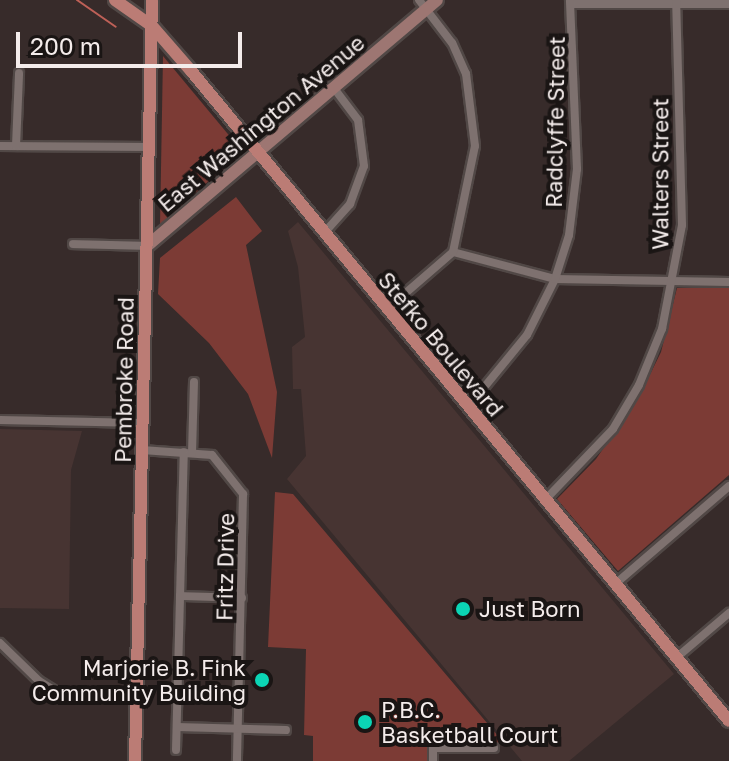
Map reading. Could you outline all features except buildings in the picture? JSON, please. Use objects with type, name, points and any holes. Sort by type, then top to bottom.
[{"type":"main road","name":"Stefko Boulevard","points":[[115,0],[152,26],[729,721]]},
{"type":"main road","name":"Pembroke Road","points":[[135,761],[152,0]]},
{"type":"street","name":"East Washington Avenue","points":[[147,246],[334,88],[422,4],[437,0]]},
{"type":"street","points":[[572,2],[729,4]]},
{"type":"street","name":"Radclyffe Street","points":[[468,407],[518,349],[555,279],[569,235],[576,186],[572,2]]},
{"type":"street","name":"Walters Street","points":[[545,500],[595,453],[629,405],[656,348],[673,281],[682,225],[676,2]]},
{"type":"street","points":[[386,310],[453,252],[474,156],[476,117],[461,60],[422,4]]},
{"type":"street","points":[[16,146],[19,73]]},
{"type":"street","points":[[323,234],[350,204],[364,166],[358,120],[334,88]]},
{"type":"street","points":[[0,146],[149,147]]},
{"type":"street","points":[[73,244],[147,246]]},
{"type":"street","points":[[453,252],[555,279],[729,282]]},
{"type":"street","points":[[176,750],[180,596],[194,382]]},
{"type":"street","points":[[0,420],[143,423]]},
{"type":"street","name":"Fritz Drive","points":[[142,450],[188,452],[216,458],[242,491],[237,761]]},
{"type":"street","points":[[614,585],[729,486]]},
{"type":"street","points":[[180,596],[242,598]]},
{"type":"street","points":[[676,658],[729,613]]},
{"type":"street","points":[[0,643],[39,681],[60,694],[136,699]]},
{"type":"street","points":[[177,727],[286,730]]},
{"type":"street","points":[[433,736],[433,761]]},
{"type":"street","points":[[433,748],[494,748]]},
{"type":"shaded area","points":[[163,56],[242,151],[160,225]]},
{"type":"shaded area","points":[[236,197],[262,231],[246,245],[277,392],[272,458],[248,394],[209,343],[158,294],[160,258]]},
{"type":"shaded area","points":[[298,222],[674,674],[569,761],[522,761],[287,479],[306,456],[301,389],[293,389],[292,347],[305,337],[298,267],[288,231]]},
{"type":"shaded area","points":[[729,287],[729,475],[618,571],[557,499],[596,459],[639,397],[661,352],[677,288]]},
{"type":"shaded area","points":[[0,429],[82,431],[71,470],[69,609],[0,608]]},
{"type":"shaded area","points":[[275,492],[293,494],[504,743],[442,743],[442,733],[428,732],[429,761],[313,761],[313,736],[304,735],[306,649],[268,647]]},
{"type":"waterway","points":[[77,0],[116,27]]},
{"type":"place","name":"Just Born","points":[[463,609]]},
{"type":"place","name":"Marjorie B. Fink Community Building","points":[[262,680]]},
{"type":"place","name":"P.B.C. Basketball Court","points":[[365,722]]}]
